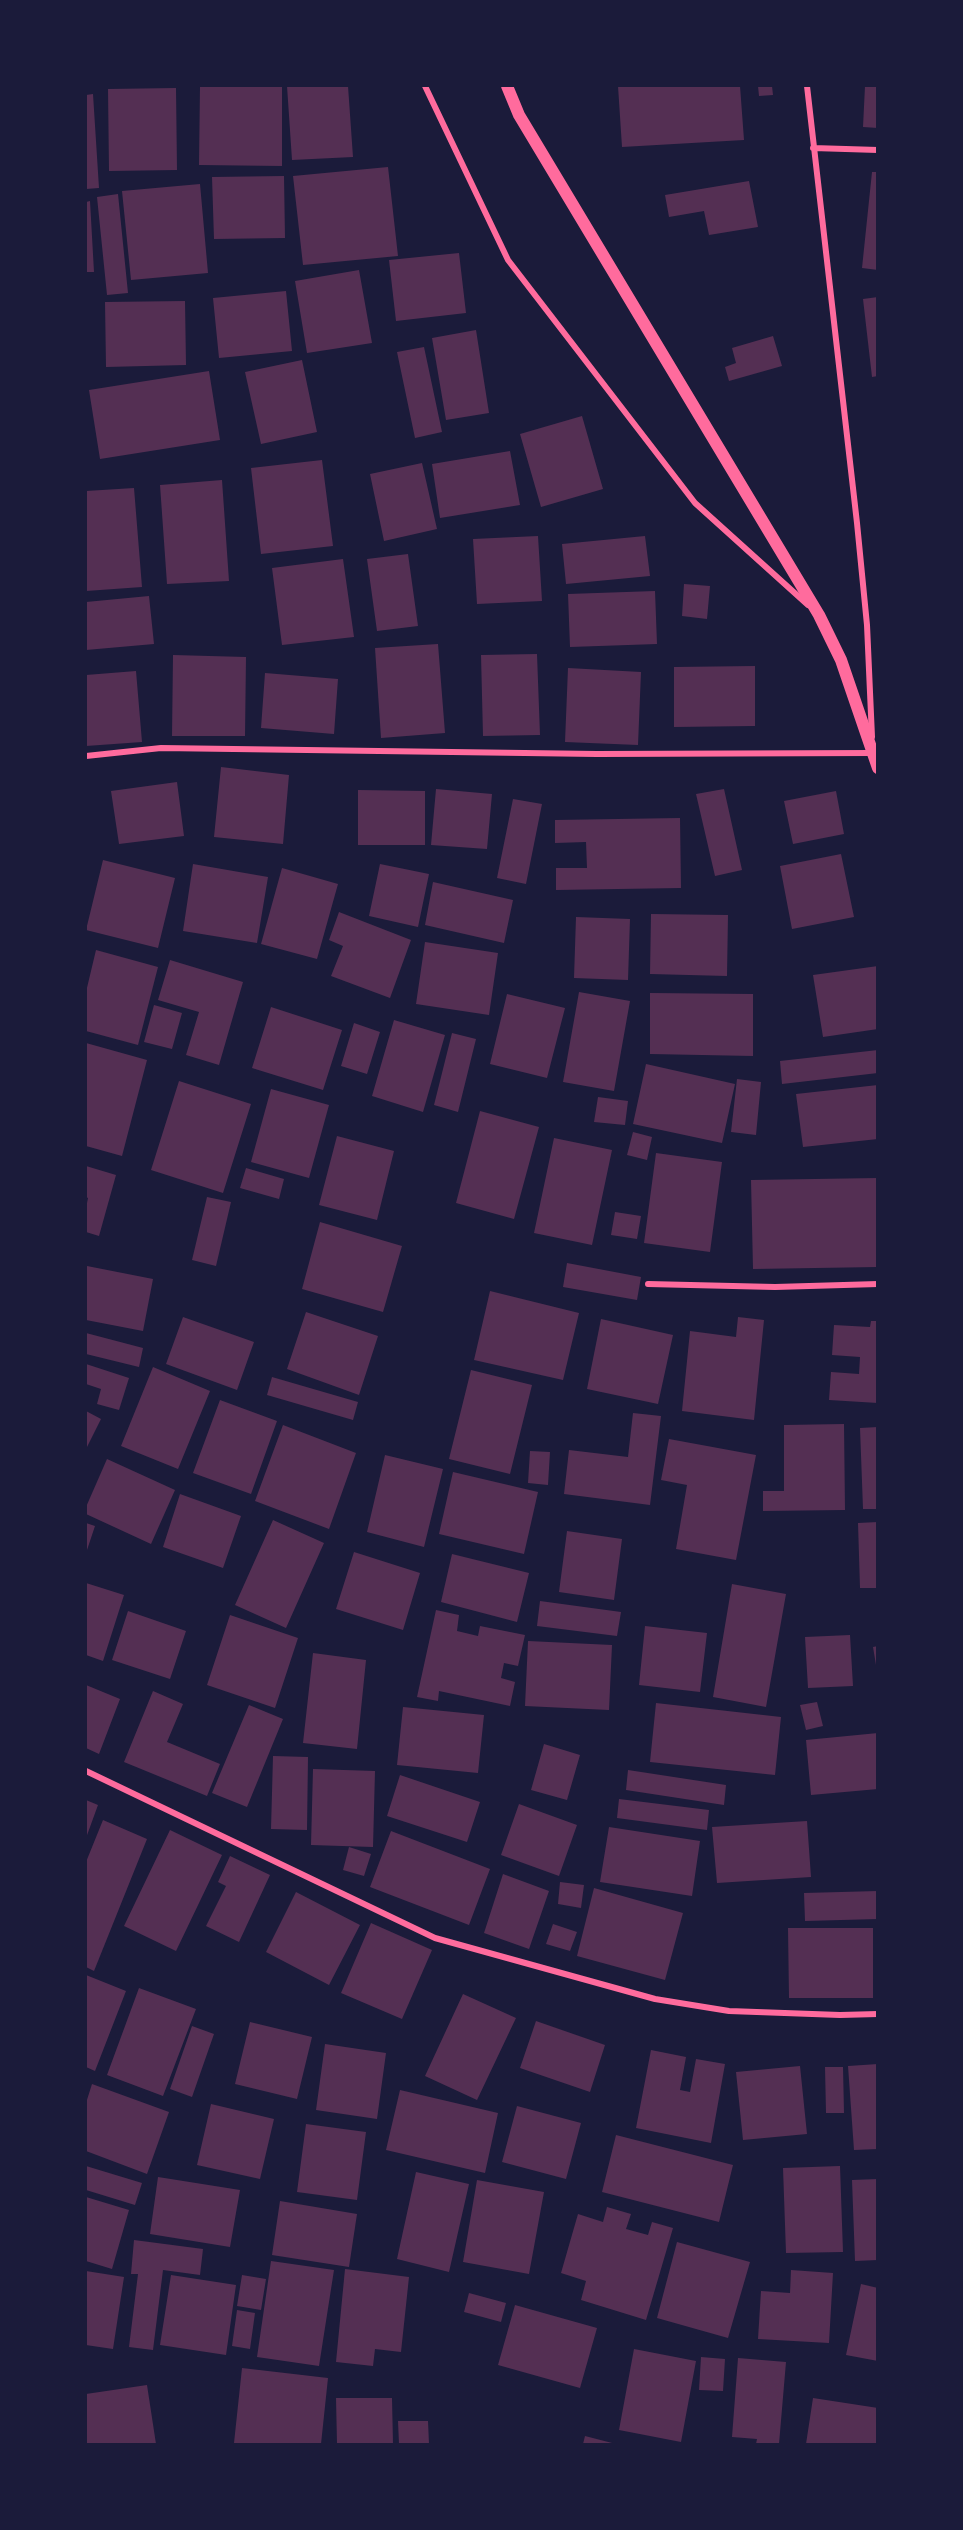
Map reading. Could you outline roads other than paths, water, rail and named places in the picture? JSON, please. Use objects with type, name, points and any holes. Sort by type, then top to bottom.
[{"type":"main road","points":[[507,86],[519,116],[819,615],[841,660],[878,768]]},
{"type":"street","points":[[425,86],[508,260],[695,503],[819,615]]},
{"type":"street","points":[[86,756],[161,748],[597,754],[873,754],[867,625],[857,523],[807,86]]},
{"type":"street","points":[[813,148],[878,150]]},
{"type":"street","points":[[648,1284],[775,1287],[878,1284]]},
{"type":"street","points":[[86,1771],[435,1938],[655,2000],[729,2012],[878,2014]]}]
